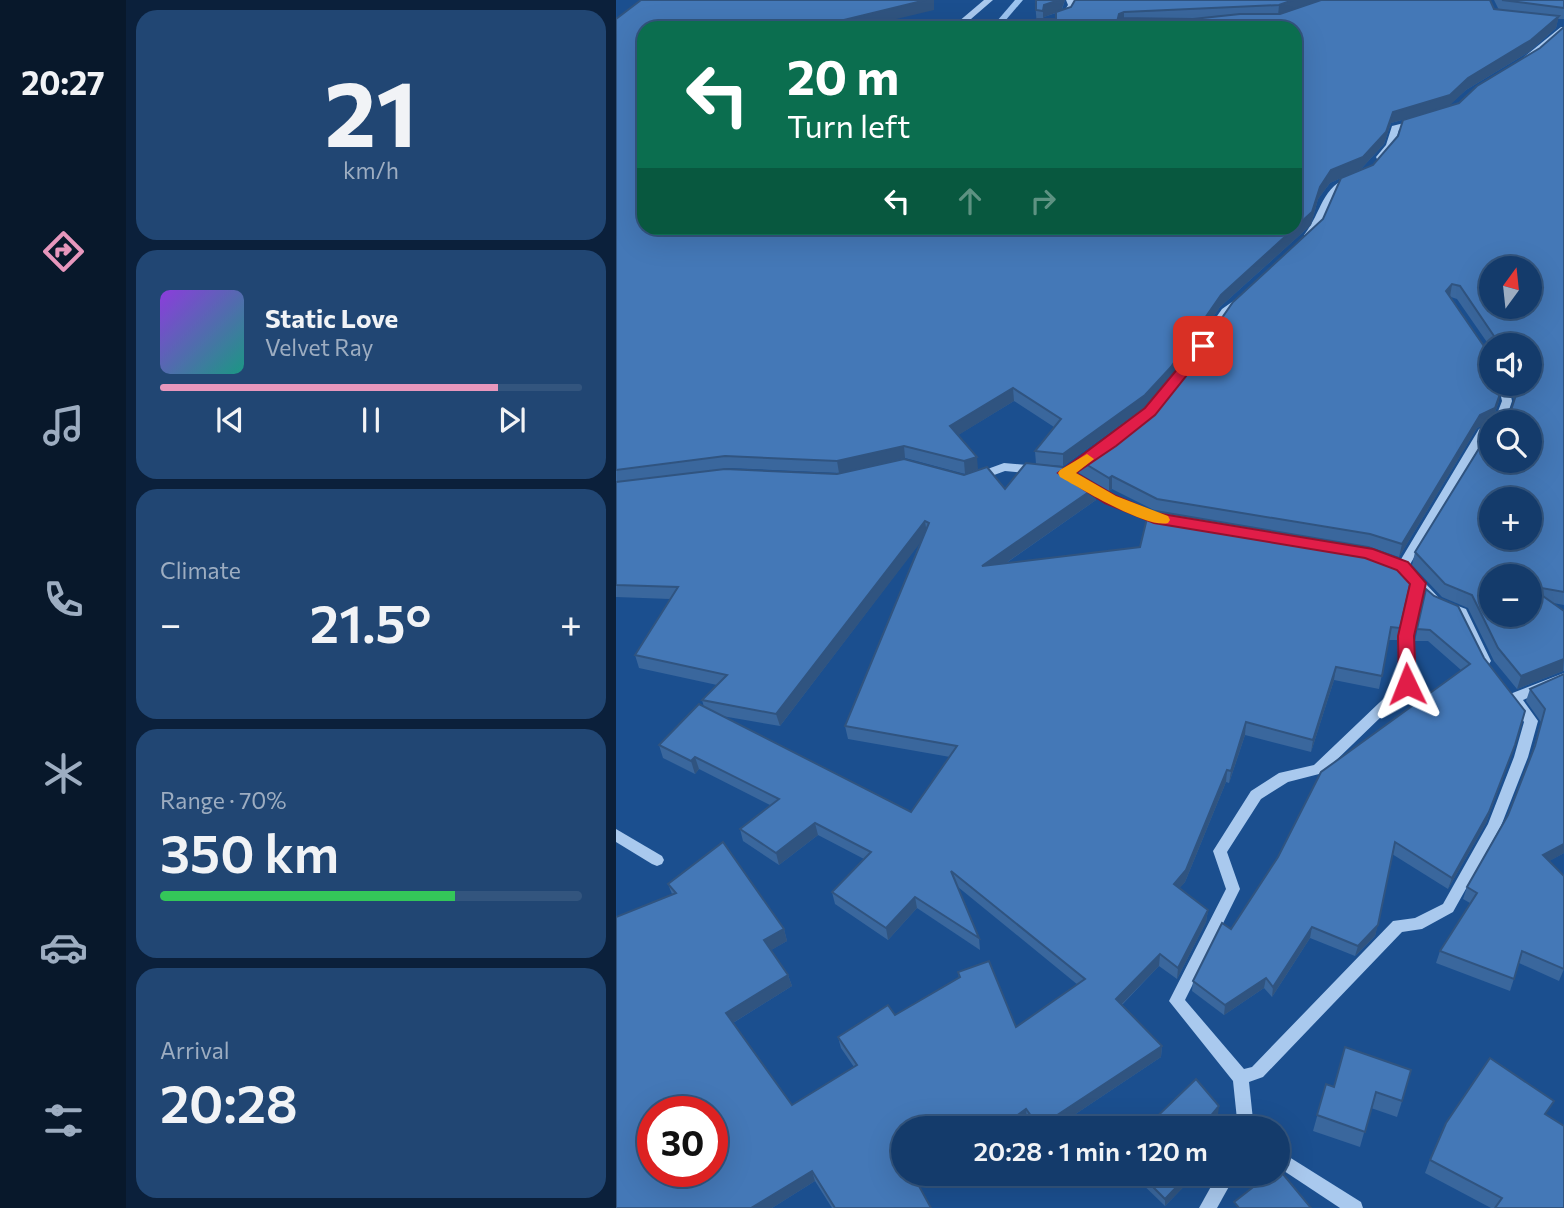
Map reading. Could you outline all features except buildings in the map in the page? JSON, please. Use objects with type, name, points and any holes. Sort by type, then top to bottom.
[{"type":"street","points":[[964,21],[989,0]]},
{"type":"street","points":[[1048,21],[1066,16],[1072,5],[1070,0]]},
{"type":"street","points":[[1550,23],[1564,27]]},
{"type":"street","points":[[1514,65],[1533,56],[1564,27]]},
{"type":"street","points":[[1374,164],[1390,146],[1395,128],[1430,118]]},
{"type":"street","points":[[1300,244],[1317,227],[1326,200],[1335,186],[1366,173]]},
{"type":"street","points":[[1167,392],[1226,311],[1246,294]]},
{"type":"street","points":[[1479,438],[1397,564],[1436,602],[1462,612],[1487,665],[1494,673]]},
{"type":"street","points":[[1066,473],[1100,451]]},
{"type":"street","points":[[966,481],[1004,467],[1066,473],[1110,500],[1154,518],[1179,523]]},
{"type":"street","points":[[1245,1116],[1241,1078],[1177,1001],[1233,889],[1220,851],[1256,795],[1284,777],[1318,769],[1407,684],[1406,636],[1419,583]]},
{"type":"street","points":[[1241,1078],[1257,1072],[1398,926],[1417,924],[1448,908],[1494,826],[1521,757],[1531,721],[1511,694],[1564,678]]},
{"type":"street","points":[[616,835],[657,859]]},
{"type":"street","points":[[1290,1166],[1355,1208]]},
{"type":"street","points":[[1207,1208],[1221,1186]]},
{"type":"waterway","points":[[1001,21],[1019,0]]},
{"type":"slow traffic","points":[[1087,459],[1066,473],[1110,500],[1163,520]]},
{"type":"route","points":[[1203,346],[1176,383],[1150,412],[1111,443],[1066,473],[1110,500],[1154,518],[1367,553],[1403,566],[1419,583],[1406,636],[1407,684]]}]
